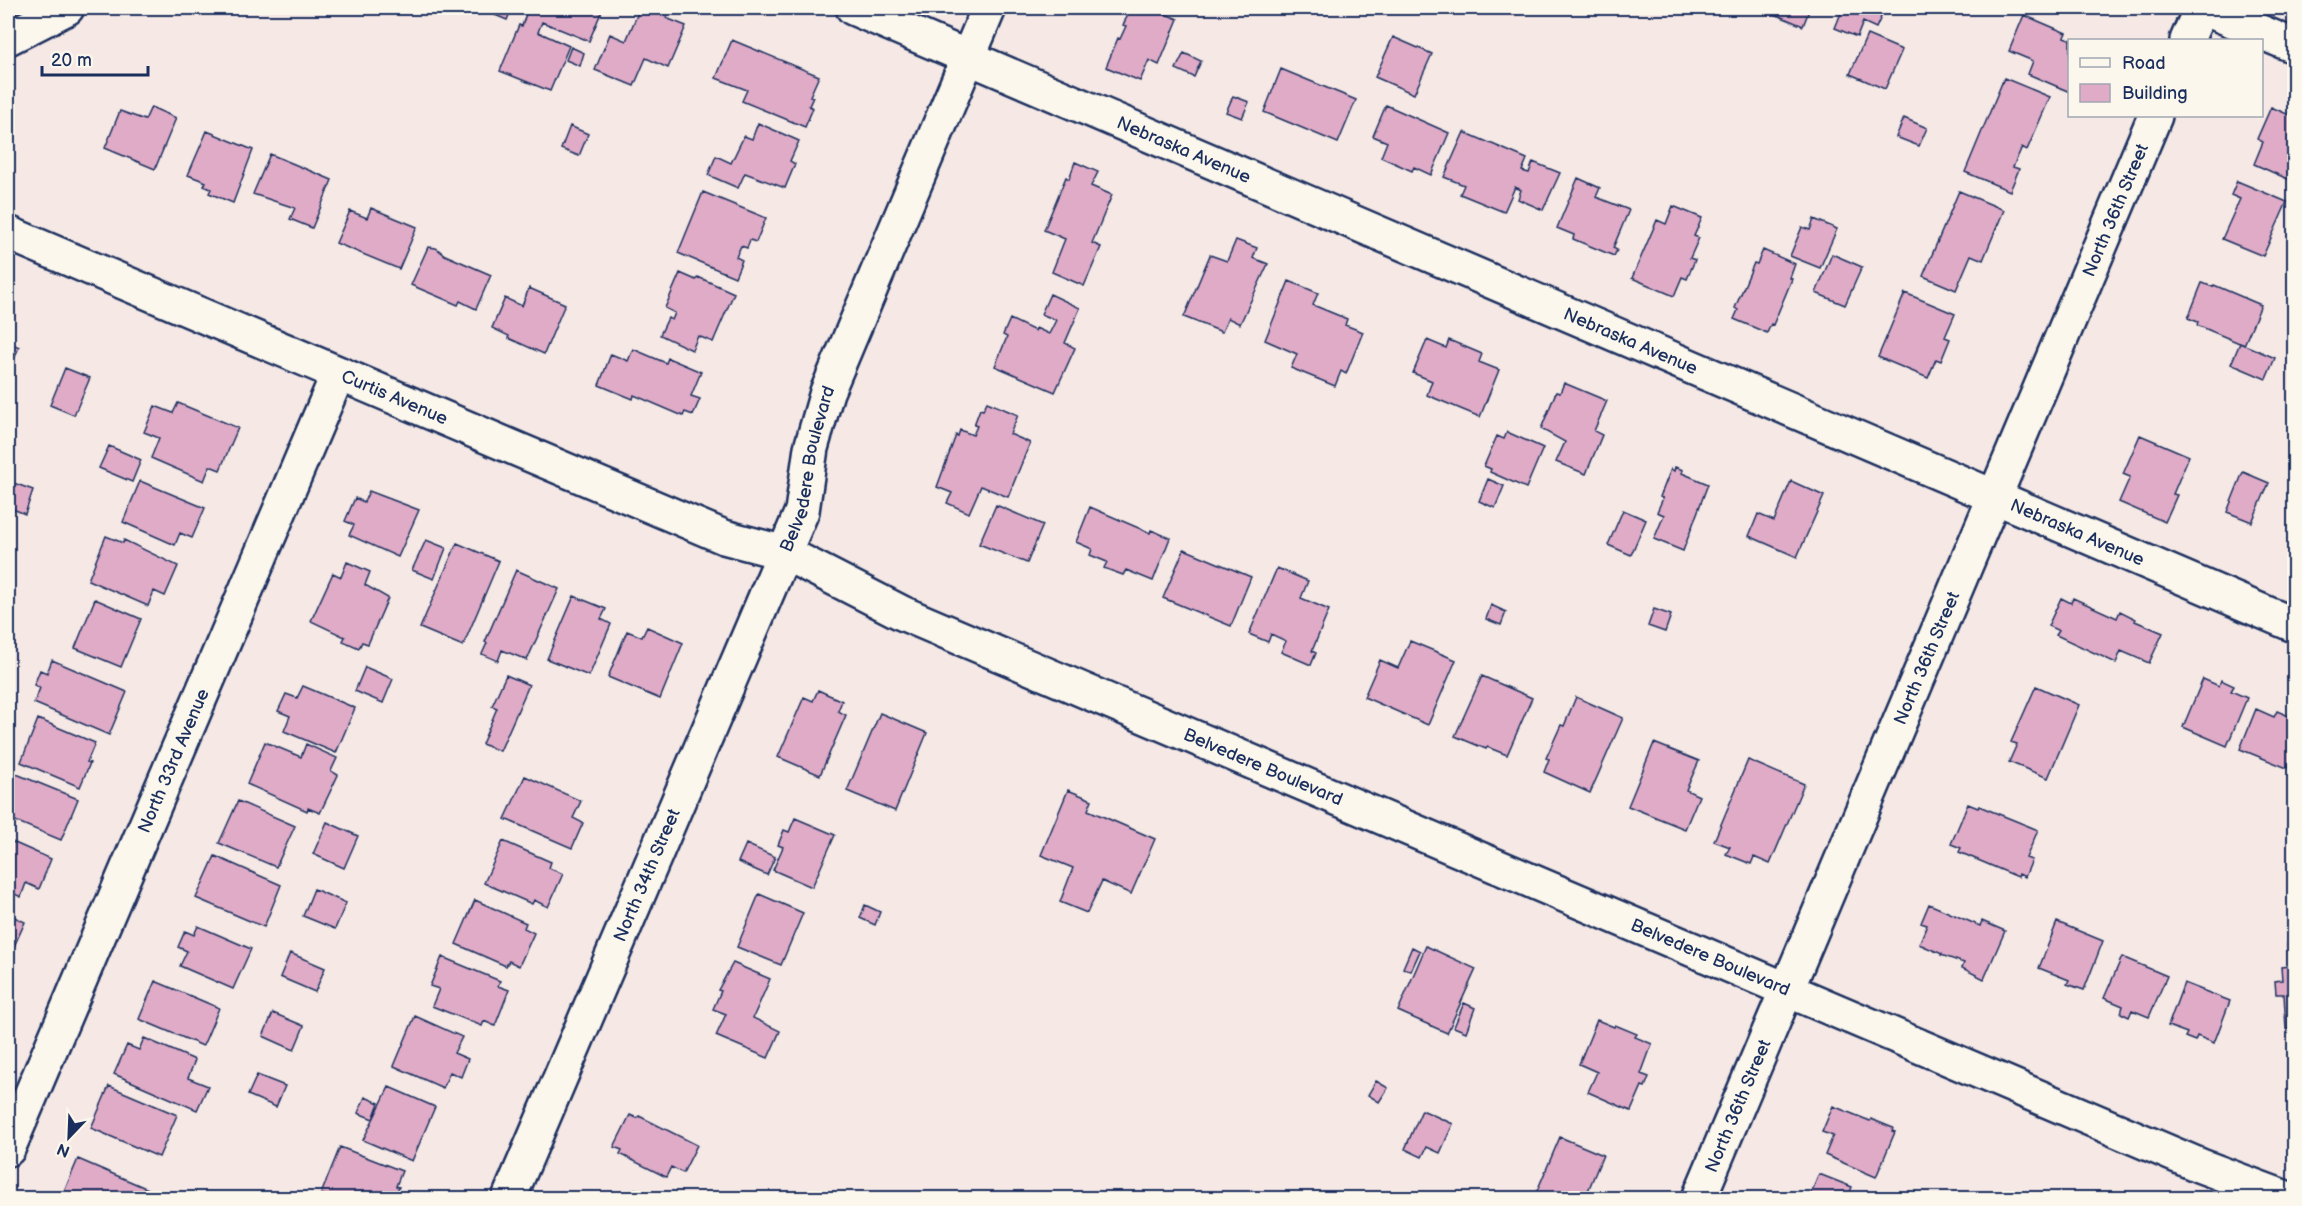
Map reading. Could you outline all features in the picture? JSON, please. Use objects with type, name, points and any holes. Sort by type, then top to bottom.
[{"type":"street","points":[[8,38],[67,8]]},
{"type":"street","name":"Nebraska Avenue","points":[[853,8],[2295,625]]},
{"type":"street","name":"Belvedere Boulevard","points":[[989,8],[827,392],[810,448],[802,511],[784,553],[902,613],[2201,1166],[2286,1198]]},
{"type":"street","points":[[2187,39],[2202,8],[2295,46]]},
{"type":"street","name":"North 36th Street","points":[[1699,1198],[2155,117]]},
{"type":"street","name":"Curtis Avenue","points":[[8,233],[724,537],[784,553]]},
{"type":"street","name":"North 33rd Avenue","points":[[8,1149],[338,374]]},
{"type":"street","name":"North 34th Street","points":[[509,1198],[784,553]]},
{"type":"building","points":[[478,8],[512,8],[507,20]]},
{"type":"building","points":[[528,8],[603,8],[589,41],[542,22],[538,32],[569,46],[550,91],[500,71],[519,25],[522,26]]},
{"type":"building","points":[[640,8],[657,8],[668,12],[666,18],[686,26],[668,68],[646,58],[634,86],[595,70],[610,34],[626,41]]},
{"type":"building","points":[[1131,8],[1150,8],[1178,19],[1159,65],[1149,60],[1140,81],[1106,67],[1118,38],[1120,39],[1126,26],[1123,25]]},
{"type":"building","points":[[1760,8],[1810,8],[1803,26]]},
{"type":"building","points":[[1837,8],[1885,8],[1876,28],[1863,22],[1857,37],[1835,28],[1841,13],[1836,11]]},
{"type":"building","points":[[2024,15],[2066,33],[2064,37],[2069,39],[2068,91],[2028,74],[2033,61],[2009,51]]},
{"type":"building","points":[[1867,35],[1902,50],[1885,89],[1850,74]]},
{"type":"building","points":[[1393,37],[1432,54],[1414,94],[1375,77]]},
{"type":"building","points":[[732,40],[819,76],[810,96],[813,97],[809,106],[813,108],[805,127],[742,101],[747,90],[716,78]]},
{"type":"building","points":[[571,47],[584,53],[580,66],[566,60]]},
{"type":"building","points":[[1184,53],[1201,61],[1194,77],[1176,69]]},
{"type":"building","points":[[1281,69],[1356,100],[1338,143],[1264,112]]},
{"type":"building","points":[[2004,78],[2050,97],[2027,150],[2022,147],[2013,167],[2019,169],[2010,191],[1965,172]]},
{"type":"building","points":[[1233,96],[1249,102],[1242,118],[1226,112]]},
{"type":"building","points":[[1386,105],[1449,133],[1431,175],[1414,167],[1412,171],[1381,157],[1387,142],[1373,136]]},
{"type":"building","points":[[151,107],[176,118],[155,169],[105,148],[120,111],[145,120]]},
{"type":"building","points":[[2271,107],[2294,117],[2294,176],[2292,181],[2254,164],[2263,142],[2257,139]]},
{"type":"building","points":[[1904,118],[1927,128],[1919,146],[1896,137]]},
{"type":"building","points":[[758,123],[799,141],[790,161],[795,164],[785,188],[745,173],[738,188],[708,175],[716,156],[731,163],[744,136],[752,139]]},
{"type":"building","points":[[570,126],[588,134],[579,156],[561,149]]},
{"type":"building","points":[[207,131],[253,150],[233,203],[209,193],[211,189],[204,186],[206,182],[188,175]]},
{"type":"building","points":[[1464,132],[1527,159],[1522,171],[1529,173],[1533,162],[1560,173],[1543,210],[1518,199],[1521,190],[1515,187],[1504,212],[1460,194],[1464,185],[1444,177]]},
{"type":"building","points":[[270,154],[332,180],[312,228],[290,219],[295,208],[253,194]]},
{"type":"building","points":[[1075,162],[1098,172],[1091,186],[1112,195],[1092,243],[1101,247],[1084,286],[1052,272],[1065,239],[1044,230],[1066,177],[1069,179]]},
{"type":"building","points":[[1578,178],[1600,188],[1596,197],[1629,210],[1613,248],[1617,250],[1614,256],[1573,239],[1574,235],[1557,228]]},
{"type":"building","points":[[2237,181],[2287,202],[2263,256],[2222,239],[2240,199],[2231,195]]},
{"type":"building","points":[[1959,191],[2004,210],[1983,260],[1971,255],[1956,290],[1923,276]]},
{"type":"building","points":[[703,192],[766,218],[756,242],[750,240],[747,248],[741,246],[736,257],[742,260],[735,277],[678,253]]},
{"type":"building","points":[[1673,206],[1702,218],[1694,236],[1699,238],[1690,258],[1695,260],[1687,279],[1682,277],[1674,296],[1632,278],[1657,220],[1666,224]]},
{"type":"building","points":[[371,208],[417,227],[399,269],[336,243],[350,211],[367,218]]},
{"type":"building","points":[[1814,219],[1837,229],[1820,268],[1790,256],[1802,227],[1810,230]]},
{"type":"building","points":[[1236,240],[1257,248],[1253,258],[1268,264],[1240,324],[1228,318],[1222,332],[1184,317],[1210,255],[1227,261]]},
{"type":"building","points":[[428,247],[436,248],[445,255],[491,275],[476,309],[460,301],[458,305],[411,285]]},
{"type":"building","points":[[1763,250],[1795,264],[1790,278],[1792,279],[1773,325],[1771,324],[1767,333],[1734,319],[1738,310],[1735,308],[1754,263],[1757,264]]},
{"type":"building","points":[[1832,254],[1862,267],[1845,305],[1816,293]]},
{"type":"building","points":[[680,273],[696,280],[698,277],[734,293],[713,342],[698,336],[692,350],[660,335],[668,318],[672,320],[675,313],[665,308]]},
{"type":"building","points":[[1289,281],[1318,293],[1313,305],[1347,319],[1345,325],[1363,332],[1346,374],[1341,371],[1335,386],[1291,368],[1297,354],[1265,340]]},
{"type":"building","points":[[2202,283],[2213,287],[2214,285],[2261,305],[2244,345],[2197,325],[2198,322],[2188,318]]},
{"type":"building","points":[[529,288],[565,304],[544,354],[492,328],[505,298],[522,306]]},
{"type":"building","points":[[1905,293],[1955,314],[1945,337],[1950,339],[1941,361],[1936,359],[1928,378],[1878,357]]},
{"type":"building","points":[[1050,294],[1080,308],[1065,343],[1075,348],[1055,392],[995,366],[1007,337],[1003,335],[1010,319],[1035,331],[1036,328],[1049,334],[1056,320],[1041,314]]},
{"type":"building","points":[[1427,340],[1446,348],[1449,340],[1482,354],[1479,362],[1499,370],[1480,417],[1427,395],[1432,381],[1413,373]]},
{"type":"building","points":[[8,342],[19,347],[8,374]]},
{"type":"building","points":[[2240,343],[2275,358],[2266,379],[2231,364]]},
{"type":"building","points":[[633,349],[666,363],[668,358],[701,372],[691,396],[700,399],[693,415],[685,412],[683,416],[634,395],[633,399],[599,385],[611,354],[628,361]]},
{"type":"building","points":[[65,368],[90,378],[74,415],[50,405]]},
{"type":"building","points":[[1564,383],[1607,401],[1594,431],[1602,435],[1586,474],[1556,462],[1565,442],[1541,429],[1556,392],[1560,393]]},
{"type":"building","points":[[987,402],[1018,415],[1010,434],[1030,443],[1008,497],[981,486],[969,513],[947,503],[952,493],[937,487],[956,435],[958,436],[960,430],[973,435],[980,409],[983,410]]},
{"type":"building","points":[[178,403],[238,428],[220,470],[210,466],[204,481],[151,458],[159,438],[144,432],[155,406],[173,413]]},
{"type":"building","points":[[1507,432],[1543,448],[1526,488],[1490,472],[1491,469],[1484,466],[1497,436],[1504,439]]},
{"type":"building","points":[[2140,435],[2189,456],[2173,494],[2177,495],[2165,522],[2119,502],[2130,477],[2123,474]]},
{"type":"building","points":[[109,446],[141,460],[132,482],[99,468]]},
{"type":"building","points":[[1675,467],[1683,470],[1682,473],[1708,484],[1683,551],[1654,539],[1664,515],[1657,512],[1663,498],[1660,497],[1671,469],[1674,471]]},
{"type":"building","points":[[2243,472],[2269,483],[2252,522],[2227,512]]},
{"type":"building","points":[[1488,479],[1504,486],[1495,508],[1479,501]]},
{"type":"building","points":[[8,481],[33,490],[25,514],[8,507]]},
{"type":"building","points":[[140,481],[205,508],[192,538],[180,533],[175,545],[123,522]]},
{"type":"building","points":[[1791,481],[1824,496],[1797,557],[1749,536],[1758,514],[1774,521]]},
{"type":"building","points":[[369,491],[419,510],[398,557],[349,535],[354,525],[345,521],[355,498],[364,502]]},
{"type":"building","points":[[996,505],[1043,525],[1027,563],[979,544]]},
{"type":"building","points":[[1090,507],[1150,533],[1151,530],[1170,538],[1153,581],[1126,570],[1123,575],[1104,568],[1107,562],[1090,555],[1092,549],[1076,542]]},
{"type":"building","points":[[1623,510],[1646,520],[1631,555],[1608,545]]},
{"type":"building","points":[[106,536],[123,543],[124,540],[178,566],[165,596],[154,591],[148,606],[88,580]]},
{"type":"building","points":[[426,540],[446,548],[434,579],[412,570]]},
{"type":"building","points":[[457,543],[499,561],[463,646],[420,628]]},
{"type":"building","points":[[1184,549],[1251,577],[1231,626],[1163,598]]},
{"type":"building","points":[[347,562],[370,572],[365,585],[388,598],[368,644],[362,642],[359,648],[343,641],[345,637],[311,621],[333,573],[341,577]]},
{"type":"building","points":[[1277,568],[1308,581],[1301,598],[1329,610],[1312,651],[1316,653],[1311,665],[1281,652],[1286,641],[1271,634],[1268,642],[1249,634]]},
{"type":"building","points":[[516,570],[559,589],[527,660],[502,650],[498,661],[482,654]]},
{"type":"building","points":[[574,596],[606,609],[601,619],[611,624],[589,676],[547,659]]},
{"type":"building","points":[[2061,598],[2071,603],[2073,598],[2117,618],[2120,611],[2136,619],[2135,621],[2163,633],[2149,663],[2121,651],[2116,663],[2056,635],[2059,631],[2048,626]]},
{"type":"building","points":[[95,599],[141,619],[121,667],[75,648]]},
{"type":"building","points":[[1491,605],[1506,612],[1501,625],[1486,619]]},
{"type":"building","points":[[1654,609],[1671,615],[1665,632],[1648,626]]},
{"type":"building","points":[[647,627],[683,643],[660,699],[608,677],[627,631],[642,637]]},
{"type":"building","points":[[1410,641],[1456,660],[1428,725],[1364,697],[1380,660],[1398,668]]},
{"type":"building","points":[[52,660],[127,692],[109,735],[34,703],[40,688],[34,685],[40,670],[47,673]]},
{"type":"building","points":[[365,667],[393,679],[383,703],[355,691]]},
{"type":"building","points":[[506,675],[529,685],[500,751],[482,744],[497,708],[492,706]]},
{"type":"building","points":[[1482,676],[1532,698],[1507,755],[1455,736]]},
{"type":"building","points":[[2203,679],[2219,686],[2221,680],[2234,686],[2231,691],[2247,698],[2227,746],[2183,727]]},
{"type":"building","points":[[303,686],[355,708],[336,753],[284,731],[290,716],[278,711],[286,694],[297,698]]},
{"type":"building","points":[[2036,686],[2079,705],[2048,778],[2009,762],[2017,744],[2011,742]]},
{"type":"building","points":[[818,690],[842,701],[838,711],[846,715],[820,775],[778,757],[804,697],[813,701]]},
{"type":"building","points":[[1576,697],[1623,718],[1590,793],[1544,772],[1549,759],[1546,758],[1561,725],[1564,726]]},
{"type":"building","points":[[2256,709],[2274,717],[2277,711],[2294,718],[2294,750],[2287,768],[2240,749]]},
{"type":"building","points":[[880,713],[927,733],[895,811],[847,791]]},
{"type":"building","points":[[38,719],[95,743],[80,787],[21,762]]},
{"type":"building","points":[[265,742],[301,757],[306,744],[337,758],[331,771],[338,775],[320,813],[308,808],[307,811],[247,784]]},
{"type":"building","points":[[1654,743],[1699,761],[1686,790],[1699,796],[1685,829],[1628,806]]},
{"type":"building","points":[[1748,760],[1804,784],[1770,864],[1754,857],[1751,864],[1726,854],[1730,847],[1714,841]]},
{"type":"building","points":[[14,773],[78,799],[61,840],[8,818],[8,789]]},
{"type":"building","points":[[525,776],[581,801],[573,818],[583,823],[572,848],[505,819]]},
{"type":"building","points":[[1068,790],[1092,800],[1088,810],[1155,839],[1131,894],[1102,881],[1087,913],[1060,902],[1073,868],[1041,855]]},
{"type":"building","points":[[238,801],[295,826],[276,867],[219,843]]},
{"type":"building","points":[[1968,804],[1978,808],[1979,806],[2038,830],[2026,858],[2032,860],[2025,877],[2019,874],[2018,877],[1959,852],[1961,848],[1951,844]]},
{"type":"building","points":[[795,818],[835,835],[812,887],[773,870],[783,847],[778,845],[784,830],[789,832]]},
{"type":"building","points":[[327,822],[358,836],[344,868],[313,854]]},
{"type":"building","points":[[8,840],[51,859],[39,889],[26,883],[21,897],[8,891]]},
{"type":"building","points":[[503,841],[551,862],[549,868],[563,874],[548,907],[534,900],[532,904],[484,883]]},
{"type":"building","points":[[746,844],[775,857],[767,875],[738,862]]},
{"type":"building","points":[[215,856],[281,885],[264,927],[196,898]]},
{"type":"building","points":[[314,889],[346,903],[335,929],[303,916]]},
{"type":"building","points":[[759,894],[803,913],[781,965],[737,947]]},
{"type":"building","points":[[475,900],[526,923],[524,928],[534,933],[519,966],[509,961],[506,966],[456,944]]},
{"type":"building","points":[[1929,904],[1980,926],[1982,921],[2005,931],[1984,979],[1962,968],[1964,963],[1919,944],[1927,925],[1921,923]]},
{"type":"building","points":[[865,905],[880,912],[875,925],[860,918]]},
{"type":"building","points":[[8,914],[25,922],[11,953],[8,952]]},
{"type":"building","points":[[2057,922],[2103,941],[2084,990],[2067,984],[2069,980],[2039,968]]},
{"type":"building","points":[[198,926],[251,949],[233,989],[180,966],[187,951],[178,947],[185,931],[194,935]]},
{"type":"building","points":[[2294,943],[2294,1029],[2286,1029],[2284,994],[2276,994],[2275,981],[2282,980],[2281,967],[2289,966],[2287,944]]},
{"type":"building","points":[[1426,946],[1476,969],[1447,1033],[1398,1011]]},
{"type":"building","points":[[1412,947],[1420,951],[1411,971],[1403,968]]},
{"type":"building","points":[[290,953],[325,968],[315,992],[280,977]]},
{"type":"building","points":[[442,957],[500,981],[498,986],[509,990],[495,1026],[484,1021],[482,1026],[432,1006],[439,989],[430,986]]},
{"type":"building","points":[[2122,957],[2167,976],[2149,1017],[2132,1010],[2129,1017],[2121,1013],[2123,1006],[2104,998]]},
{"type":"building","points":[[733,963],[770,979],[753,1018],[780,1031],[768,1058],[716,1036],[726,1014],[713,1009],[721,991],[718,990]]},
{"type":"building","points":[[155,981],[219,1008],[203,1046],[139,1019]]},
{"type":"building","points":[[2184,983],[2230,1001],[2214,1043],[2197,1036],[2195,1041],[2185,1037],[2187,1033],[2168,1026]]},
{"type":"building","points":[[1464,1003],[1475,1008],[1466,1032],[1454,1027]]},
{"type":"building","points":[[273,1013],[304,1026],[294,1050],[263,1036]]},
{"type":"building","points":[[415,1016],[462,1037],[454,1053],[468,1059],[461,1077],[450,1072],[443,1088],[394,1066]]},
{"type":"building","points":[[1597,1020],[1637,1034],[1635,1037],[1652,1044],[1641,1074],[1649,1077],[1645,1087],[1642,1086],[1631,1111],[1588,1092],[1597,1072],[1579,1064]]},
{"type":"building","points":[[144,1038],[195,1060],[188,1078],[208,1086],[197,1110],[114,1074],[127,1045],[139,1050]]},
{"type":"building","points":[[257,1075],[285,1086],[276,1107],[248,1095]]},
{"type":"building","points":[[1376,1081],[1388,1088],[1379,1102],[1368,1095]]},
{"type":"building","points":[[109,1086],[177,1115],[159,1157],[91,1128]]},
{"type":"building","points":[[389,1087],[435,1107],[412,1161],[363,1140]]},
{"type":"building","points":[[365,1097],[379,1103],[373,1119],[358,1113]]},
{"type":"building","points":[[1833,1106],[1893,1128],[1892,1131],[1895,1132],[1876,1177],[1825,1155],[1833,1136],[1822,1132]]},
{"type":"building","points":[[1422,1110],[1453,1124],[1440,1153],[1427,1147],[1422,1157],[1405,1149]]},
{"type":"building","points":[[630,1115],[637,1118],[639,1116],[697,1145],[683,1173],[671,1167],[666,1177],[620,1154],[622,1150],[614,1147]]},
{"type":"building","points":[[1560,1137],[1603,1155],[1585,1198],[1534,1198]]},
{"type":"building","points":[[340,1147],[402,1171],[396,1186],[399,1187],[396,1193],[400,1195],[398,1198],[331,1198],[321,1194]]},
{"type":"building","points":[[78,1159],[148,1189],[144,1198],[73,1198],[63,1194]]},
{"type":"building","points":[[1819,1174],[1852,1187],[1848,1198],[1809,1198]]},
{"type":"building","points":[[635,1189],[659,1198],[631,1198]]}]
